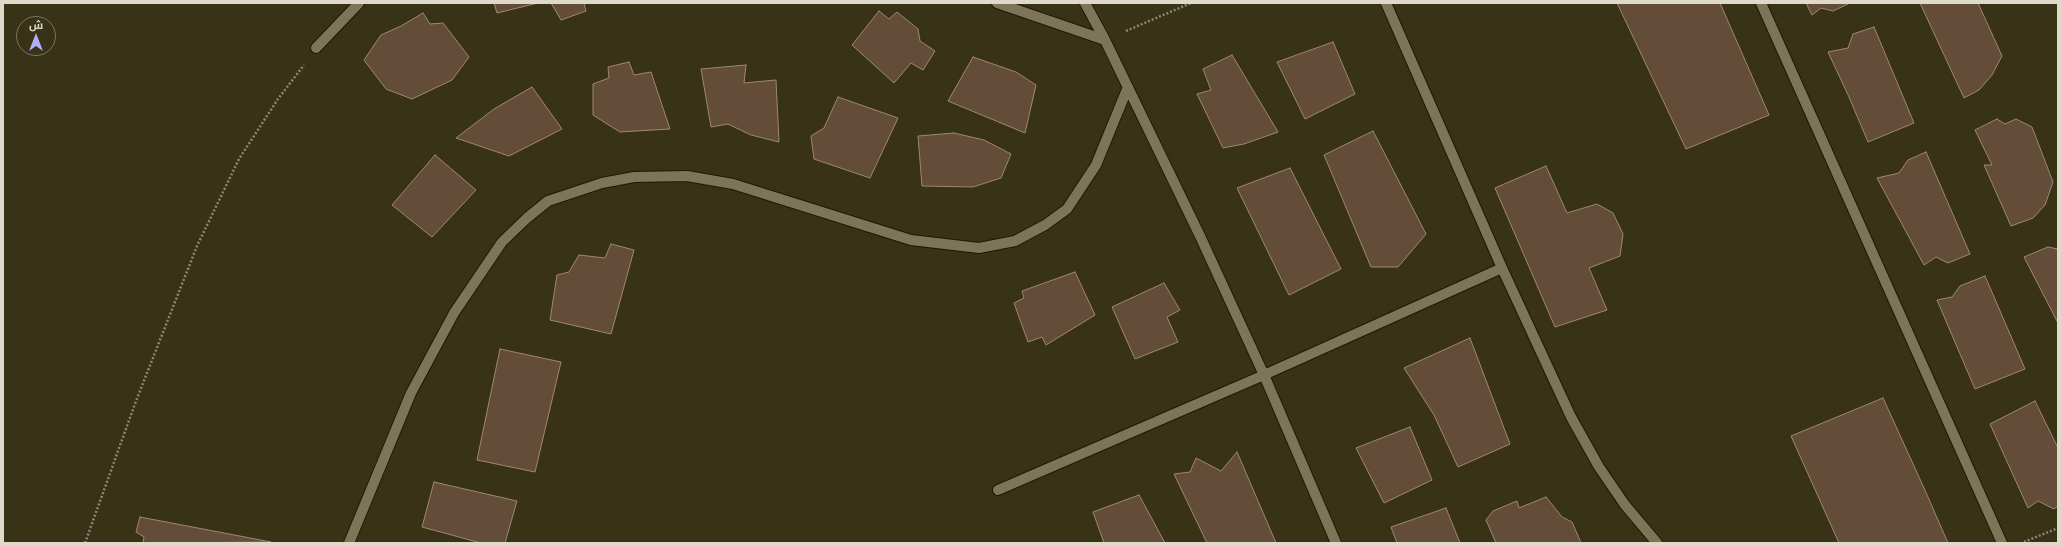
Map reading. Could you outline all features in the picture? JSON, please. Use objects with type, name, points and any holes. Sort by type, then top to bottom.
[{"type":"street","points":[[316,48],[359,3]]},
{"type":"street","points":[[997,3],[1105,40]]},
{"type":"street","points":[[1085,3],[1105,40],[1200,236],[1264,376],[1336,543]]},
{"type":"street","points":[[1386,3],[1502,268],[1571,417],[1595,461],[1625,506],[1657,543]]},
{"type":"street","points":[[1762,3],[2002,543]]},
{"type":"street","points":[[349,543],[411,393],[454,313],[502,242],[527,218],[548,202],[602,183],[634,177],[687,176],[733,184],[911,240],[979,248],[1015,241],[1045,225],[1067,209],[1096,166],[1128,87]]},
{"type":"street","points":[[998,490],[1264,376],[1502,268]]},
{"type":"path","points":[[1105,40],[1191,3]]},
{"type":"path","points":[[85,543],[136,401],[197,246],[239,159],[278,99],[316,48]]},
{"type":"path","points":[[2022,543],[2058,528]]},
{"type":"building","points":[[494,3],[538,3],[497,13]]},
{"type":"building","points":[[551,3],[584,3],[586,11],[561,20]]},
{"type":"building","points":[[1617,3],[1720,3],[1769,115],[1686,149]]},
{"type":"building","points":[[1806,3],[1850,3],[1833,11],[1821,8],[1812,15]]},
{"type":"building","points":[[1920,3],[1978,3],[2002,56],[1992,75],[1979,90],[1964,98]]},
{"type":"building","points":[[879,11],[889,19],[897,12],[918,29],[920,41],[935,51],[923,70],[911,63],[894,83],[852,45]]},
{"type":"building","points":[[423,13],[430,24],[443,23],[469,57],[452,80],[412,99],[386,89],[364,60],[381,35],[401,26]]},
{"type":"building","points":[[1874,27],[1914,123],[1868,142],[1828,52],[1848,48],[1853,34]]},
{"type":"building","points":[[1333,42],[1355,94],[1305,119],[1277,62]]},
{"type":"building","points":[[1232,55],[1278,132],[1244,144],[1223,148],[1197,94],[1211,90],[1203,69]]},
{"type":"building","points":[[973,57],[1016,72],[1036,85],[1025,133],[948,101]]},
{"type":"building","points":[[629,62],[634,75],[651,72],[670,129],[620,132],[593,115],[593,84],[609,78],[608,67]]},
{"type":"building","points":[[746,65],[744,83],[776,80],[779,142],[751,135],[728,124],[711,127],[701,69]]},
{"type":"building","points":[[532,87],[562,129],[509,156],[456,138],[494,109]]},
{"type":"building","points":[[838,97],[898,118],[870,178],[814,159],[811,136],[824,128]]},
{"type":"building","points":[[1997,119],[2005,124],[2016,119],[2032,127],[2053,182],[2045,205],[2033,218],[2011,226],[1984,165],[1992,165],[1975,130]]},
{"type":"building","points":[[1373,131],[1426,234],[1398,267],[1371,267],[1324,155]]},
{"type":"building","points":[[954,133],[984,140],[1011,154],[1001,178],[973,187],[922,186],[918,136]]},
{"type":"building","points":[[1926,152],[1970,254],[1948,263],[1936,257],[1924,265],[1877,178],[1899,173],[1908,160]]},
{"type":"building","points":[[435,155],[476,190],[432,237],[392,205]]},
{"type":"building","points":[[1546,166],[1567,213],[1597,204],[1613,213],[1623,234],[1620,256],[1589,268],[1607,310],[1555,327],[1495,188]]},
{"type":"building","points":[[1290,168],[1341,269],[1289,295],[1237,188]]},
{"type":"building","points":[[611,244],[634,250],[611,334],[550,320],[557,275],[569,272],[579,255],[605,258]]},
{"type":"building","points":[[2048,247],[2058,249],[2058,323],[2024,257]]},
{"type":"building","points":[[1075,272],[1095,315],[1046,345],[1042,337],[1028,342],[1014,303],[1024,298],[1022,291]]},
{"type":"building","points":[[1985,276],[2025,369],[1975,389],[1937,300],[1952,297],[1960,286]]},
{"type":"building","points":[[1164,283],[1180,310],[1167,317],[1178,342],[1135,359],[1112,307]]},
{"type":"building","points":[[1470,338],[1510,444],[1458,467],[1434,415],[1404,368]]},
{"type":"building","points":[[500,349],[561,362],[535,472],[477,460]]},
{"type":"building","points":[[1883,398],[1948,543],[1839,543],[1791,436]]},
{"type":"building","points":[[2035,401],[2058,448],[2058,506],[2054,509],[2038,501],[2028,508],[1990,424]]},
{"type":"building","points":[[1410,427],[1432,480],[1384,503],[1356,448]]},
{"type":"building","points":[[1237,452],[1276,543],[1207,543],[1174,474],[1190,472],[1196,458],[1221,471]]},
{"type":"building","points":[[434,482],[517,501],[505,543],[481,543],[422,527]]},
{"type":"building","points":[[1139,495],[1165,543],[1104,543],[1093,512]]},
{"type":"building","points":[[1546,497],[1562,517],[1572,522],[1581,543],[1496,543],[1486,520],[1493,511],[1517,501],[1519,508]]},
{"type":"building","points":[[1446,508],[1460,543],[1397,543],[1391,527]]},
{"type":"building","points":[[140,517],[271,542],[143,543],[144,537],[136,532]]}]
